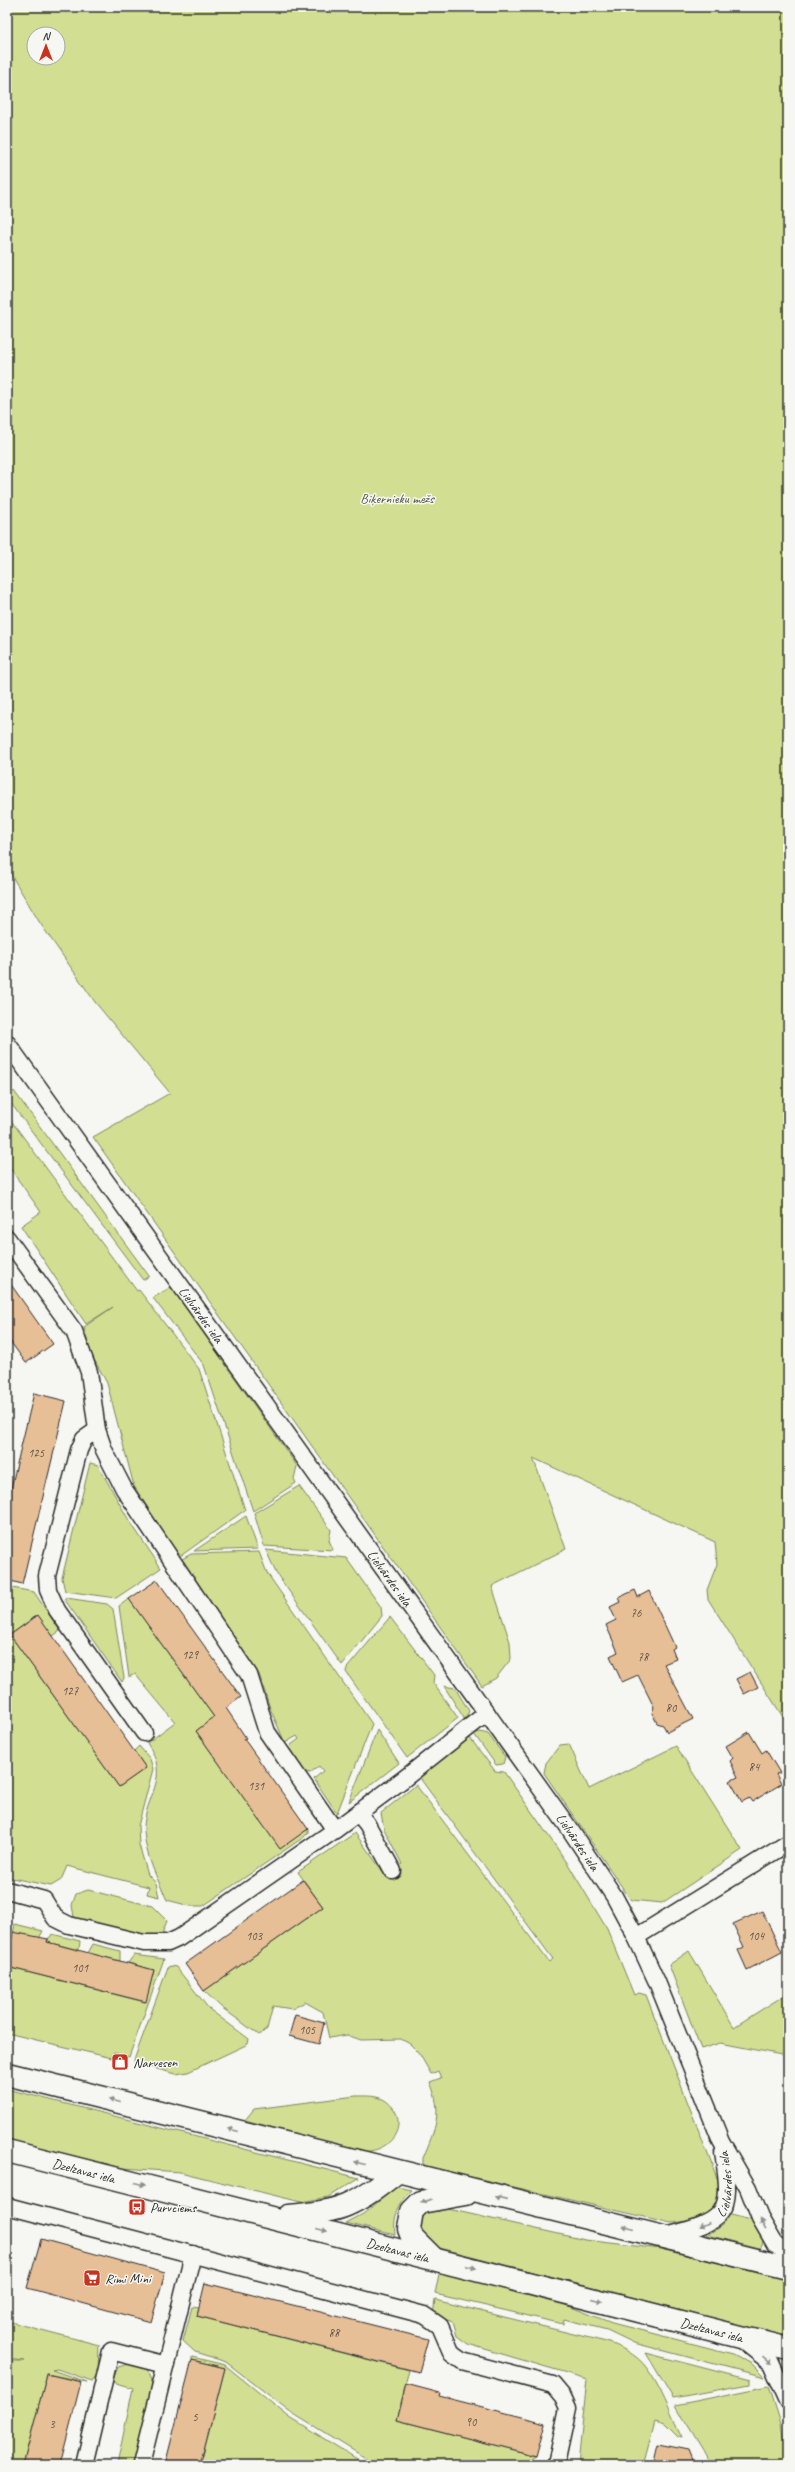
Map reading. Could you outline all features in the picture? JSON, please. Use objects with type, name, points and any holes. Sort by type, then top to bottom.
[{"type":"main road","points":[[7,2074],[478,2192],[666,2236],[788,2268]]},
{"type":"main road","name":"Dzelzavas iela","points":[[7,2151],[433,2257],[788,2349]]},
{"type":"main road","points":[[271,2217],[305,2215],[343,2208],[362,2200],[397,2172]]},
{"type":"main road","points":[[433,2257],[412,2238],[409,2229],[412,2211],[421,2202],[436,2198],[478,2192]]},
{"type":"street","name":"Lielvārdes iela","points":[[9,1049],[487,1713],[569,1828],[614,1896],[636,1937],[657,1982],[721,2141],[748,2188],[760,2218],[775,2244],[788,2252]]},
{"type":"street","points":[[7,1238],[74,1331],[89,1372],[96,1430],[104,1450],[124,1489],[249,1675],[267,1732],[335,1830]]},
{"type":"street","points":[[96,1430],[84,1439],[79,1450],[47,1576],[48,1590],[56,1610],[144,1733]]},
{"type":"street","points":[[7,1890],[44,1900],[55,1918],[69,1925],[144,1943],[168,1943],[179,1938],[335,1830],[487,1713]]},
{"type":"street","points":[[358,1813],[367,1824],[394,1871]]},
{"type":"street","points":[[636,1937],[788,1843]]},
{"type":"street","name":"Lielvārdes iela","points":[[666,2236],[696,2229],[714,2220],[725,2208],[728,2179],[721,2141]]},
{"type":"street","points":[[7,2206],[424,2315],[440,2326],[452,2354],[462,2361],[553,2385],[563,2397],[568,2408],[556,2464],[554,2465]]},
{"type":"street","points":[[141,2465],[193,2254]]},
{"type":"street","points":[[736,2335],[771,2363],[788,2401]]},
{"type":"street","points":[[84,2465],[111,2352],[166,2365]]},
{"type":"green space","name":"Biķernieku mežs","points":[[7,7],[788,7],[788,1725],[708,1599],[707,1590],[717,1564],[715,1542],[533,1458],[566,1549],[492,1586],[510,1642],[511,1659],[496,1678],[482,1686],[93,1137],[170,1093],[95,1002],[40,923],[7,868]]},
{"type":"green space","points":[[14,1091],[149,1276],[143,1280],[7,1098]]},
{"type":"green space","points":[[7,1115],[137,1291],[139,1290],[199,1369],[245,1510],[179,1557],[134,1486],[107,1383],[90,1352],[84,1327],[113,1307],[86,1324],[21,1226],[41,1212],[7,1164]]},
{"type":"green space","points":[[171,1287],[297,1466],[294,1479],[296,1483],[253,1511],[204,1365],[153,1298]]},
{"type":"green space","points":[[90,1463],[98,1465],[127,1517],[161,1568],[116,1598],[65,1591],[62,1578]]},
{"type":"green space","points":[[299,1486],[331,1530],[329,1540],[333,1550],[264,1546],[254,1513]]},
{"type":"green space","points":[[246,1516],[258,1549],[194,1551]]},
{"type":"green space","points":[[266,1550],[346,1558],[381,1607],[382,1616],[342,1665],[276,1573]]},
{"type":"green space","points":[[259,1552],[267,1573],[372,1724],[337,1813],[314,1779],[323,1771],[319,1766],[310,1773],[305,1772],[290,1750],[291,1745],[299,1739],[297,1736],[285,1743],[270,1708],[259,1674],[182,1559],[191,1554]]},
{"type":"green space","points":[[7,1587],[34,1592],[60,1631],[53,1636],[37,1615],[10,1635],[119,1787],[146,1768],[134,1751],[139,1746],[150,1759],[153,1769],[138,1826],[139,1845],[148,1875],[156,1883],[159,1897],[147,1894],[149,1887],[67,1866],[61,1880],[51,1886],[7,1877]]},
{"type":"green space","points":[[66,1598],[107,1604],[113,1609],[124,1678],[122,1682],[65,1600]]},
{"type":"green space","points":[[129,1599],[214,1717],[196,1731],[280,1848],[308,1829],[308,1833],[304,1837],[203,1906],[190,1906],[167,1900],[152,1866],[147,1848],[144,1830],[145,1817],[155,1787],[157,1767],[154,1756],[147,1743],[175,1722],[135,1674],[129,1677],[119,1606]]},
{"type":"green space","points":[[390,1617],[434,1675],[433,1683],[458,1718],[407,1758],[346,1672],[347,1668]]},
{"type":"green space","points":[[444,1686],[455,1688],[469,1711],[465,1720]]},
{"type":"green space","points":[[377,1730],[399,1763],[349,1802]]},
{"type":"green space","points":[[480,1732],[488,1734],[505,1757],[503,1764],[496,1765],[474,1734]]},
{"type":"green space","points":[[470,1738],[495,1771],[504,1772],[568,1864],[607,1929],[634,1995],[639,1993],[646,1995],[719,2183],[719,2195],[717,2202],[708,2212],[697,2218],[684,2222],[671,2223],[427,2167],[423,2164],[423,2158],[434,2129],[437,2111],[434,2093],[430,2082],[441,2078],[438,2071],[431,2074],[419,2053],[410,2044],[401,2039],[361,2040],[347,2035],[329,2038],[323,2012],[305,2002],[292,2009],[273,2006],[267,2029],[259,2035],[221,2007],[204,1991],[323,1907],[298,1872],[355,1833],[386,1876],[402,1864],[384,1829],[381,1813],[416,1785],[549,1962],[553,1959],[422,1781],[420,1776]]},
{"type":"green space","points":[[569,1744],[589,1789],[676,1746],[742,1850],[662,1903],[631,1900],[544,1773],[546,1763],[560,1745]]},
{"type":"green space","points":[[88,1890],[152,1906],[167,1921],[161,1936],[151,1938],[74,1917],[72,1905],[76,1894]]},
{"type":"green space","points":[[15,1924],[43,1931],[38,1940],[13,1934]]},
{"type":"green space","points":[[52,1934],[80,1941],[79,1950],[47,1942]]},
{"type":"green space","points":[[93,1944],[120,1951],[120,1961],[88,1953]]},
{"type":"green space","points":[[689,1951],[734,2027],[788,1993],[788,2056],[720,2043],[701,2049],[669,1965]]},
{"type":"green space","points":[[134,1955],[164,1959],[129,2057],[114,2053],[112,2058],[7,2033],[7,1967],[145,2002],[154,1970],[128,1963]]},
{"type":"green space","points":[[168,1967],[176,1967],[209,2009],[249,2039],[248,2044],[188,2072],[176,2074],[135,2063],[134,2060]]},
{"type":"green space","points":[[7,2089],[359,2178],[328,2197],[301,2202],[180,2172],[123,2168],[7,2139]]},
{"type":"green space","points":[[356,2096],[371,2096],[383,2099],[394,2109],[398,2117],[398,2126],[395,2135],[381,2148],[371,2151],[359,2151],[245,2120],[254,2109]]},
{"type":"green space","points":[[397,2187],[412,2190],[400,2205],[395,2222],[395,2235],[346,2223],[363,2214]]},
{"type":"green space","points":[[439,2207],[585,2240],[661,2249],[788,2279],[788,2337],[432,2246],[421,2238],[419,2218],[421,2214]]},
{"type":"green space","points":[[731,2214],[751,2219],[763,2241],[761,2247],[758,2248],[707,2235],[721,2226]]},
{"type":"green space","points":[[440,2269],[540,2295],[612,2323],[733,2354],[752,2364],[765,2377],[634,2343],[607,2330],[564,2319],[563,2324],[435,2294]]},
{"type":"green space","points":[[435,2300],[606,2342],[625,2350],[636,2357],[650,2373],[662,2394],[682,2437],[678,2436],[665,2423],[655,2420],[643,2465],[578,2465],[587,2379],[468,2344],[457,2336],[453,2322],[433,2315]]},
{"type":"green space","points":[[192,2307],[199,2308],[197,2316],[409,2370],[397,2420],[537,2456],[519,2465],[377,2465],[292,2413],[226,2362],[195,2352],[183,2341]]},
{"type":"green space","points":[[7,2321],[99,2345],[98,2373],[92,2381],[57,2369],[52,2370],[87,2382],[47,2374],[23,2465],[7,2465],[7,2361],[24,2361],[7,2359]]},
{"type":"green space","points":[[646,2353],[750,2380],[750,2384],[673,2398]]},
{"type":"green space","points":[[192,2357],[225,2365],[290,2418],[367,2465],[200,2465],[225,2368],[192,2360]]},
{"type":"green space","points":[[136,2362],[147,2366],[152,2380],[151,2390],[132,2465],[117,2465],[133,2388],[112,2382],[118,2367]]},
{"type":"green space","points":[[769,2386],[781,2424],[788,2465],[711,2465],[676,2405]]},
{"type":"building","points":[[7,1279],[53,1344],[26,1363],[7,1337]]},
{"type":"building","points":[[34,1393],[66,1401],[22,1584],[7,1580],[7,1505]]},
{"type":"building","points":[[157,1580],[241,1697],[226,1708],[246,1738],[244,1739],[308,1829],[280,1849],[196,1731],[214,1717],[129,1599]]},
{"type":"building","points":[[635,1590],[638,1597],[649,1591],[675,1647],[672,1649],[676,1659],[664,1664],[693,1719],[667,1732],[663,1725],[657,1723],[652,1713],[654,1707],[638,1675],[622,1682],[610,1656],[618,1652],[606,1625],[616,1620],[610,1607],[620,1602],[618,1598]]},
{"type":"building","points":[[38,1615],[146,1768],[119,1787],[10,1635]]},
{"type":"building","points":[[750,1672],[758,1687],[744,1694],[736,1679]]},
{"type":"building","points":[[749,1732],[762,1753],[766,1750],[780,1773],[776,1774],[781,1784],[752,1802],[749,1798],[742,1802],[730,1781],[738,1777],[730,1761],[733,1758],[726,1746]]},
{"type":"building","points":[[303,1880],[323,1907],[204,1991],[185,1964]]},
{"type":"building","points":[[762,1911],[782,1952],[747,1970],[738,1950],[744,1947],[733,1924]]},
{"type":"building","points":[[13,1932],[48,1939],[47,1942],[154,1970],[146,2002],[7,1967]]},
{"type":"building","points":[[295,2015],[324,2023],[319,2044],[289,2036]]},
{"type":"building","points":[[41,2239],[165,2273],[151,2322],[27,2288]]},
{"type":"building","points":[[205,2283],[428,2339],[419,2372],[197,2316]]},
{"type":"building","points":[[192,2360],[225,2368],[200,2465],[165,2465]]},
{"type":"building","points":[[47,2374],[81,2382],[60,2465],[23,2465]]},
{"type":"building","points":[[406,2384],[440,2393],[439,2396],[546,2423],[537,2456],[397,2420]]},
{"type":"building","points":[[658,2444],[689,2450],[695,2465],[653,2465]]},
{"type":"place","name":"Narvesen","points":[[120,2062]]},
{"type":"place","name":"Purvciems","points":[[137,2207]]},
{"type":"place","name":"Rimi Mini","points":[[92,2278]]}]
